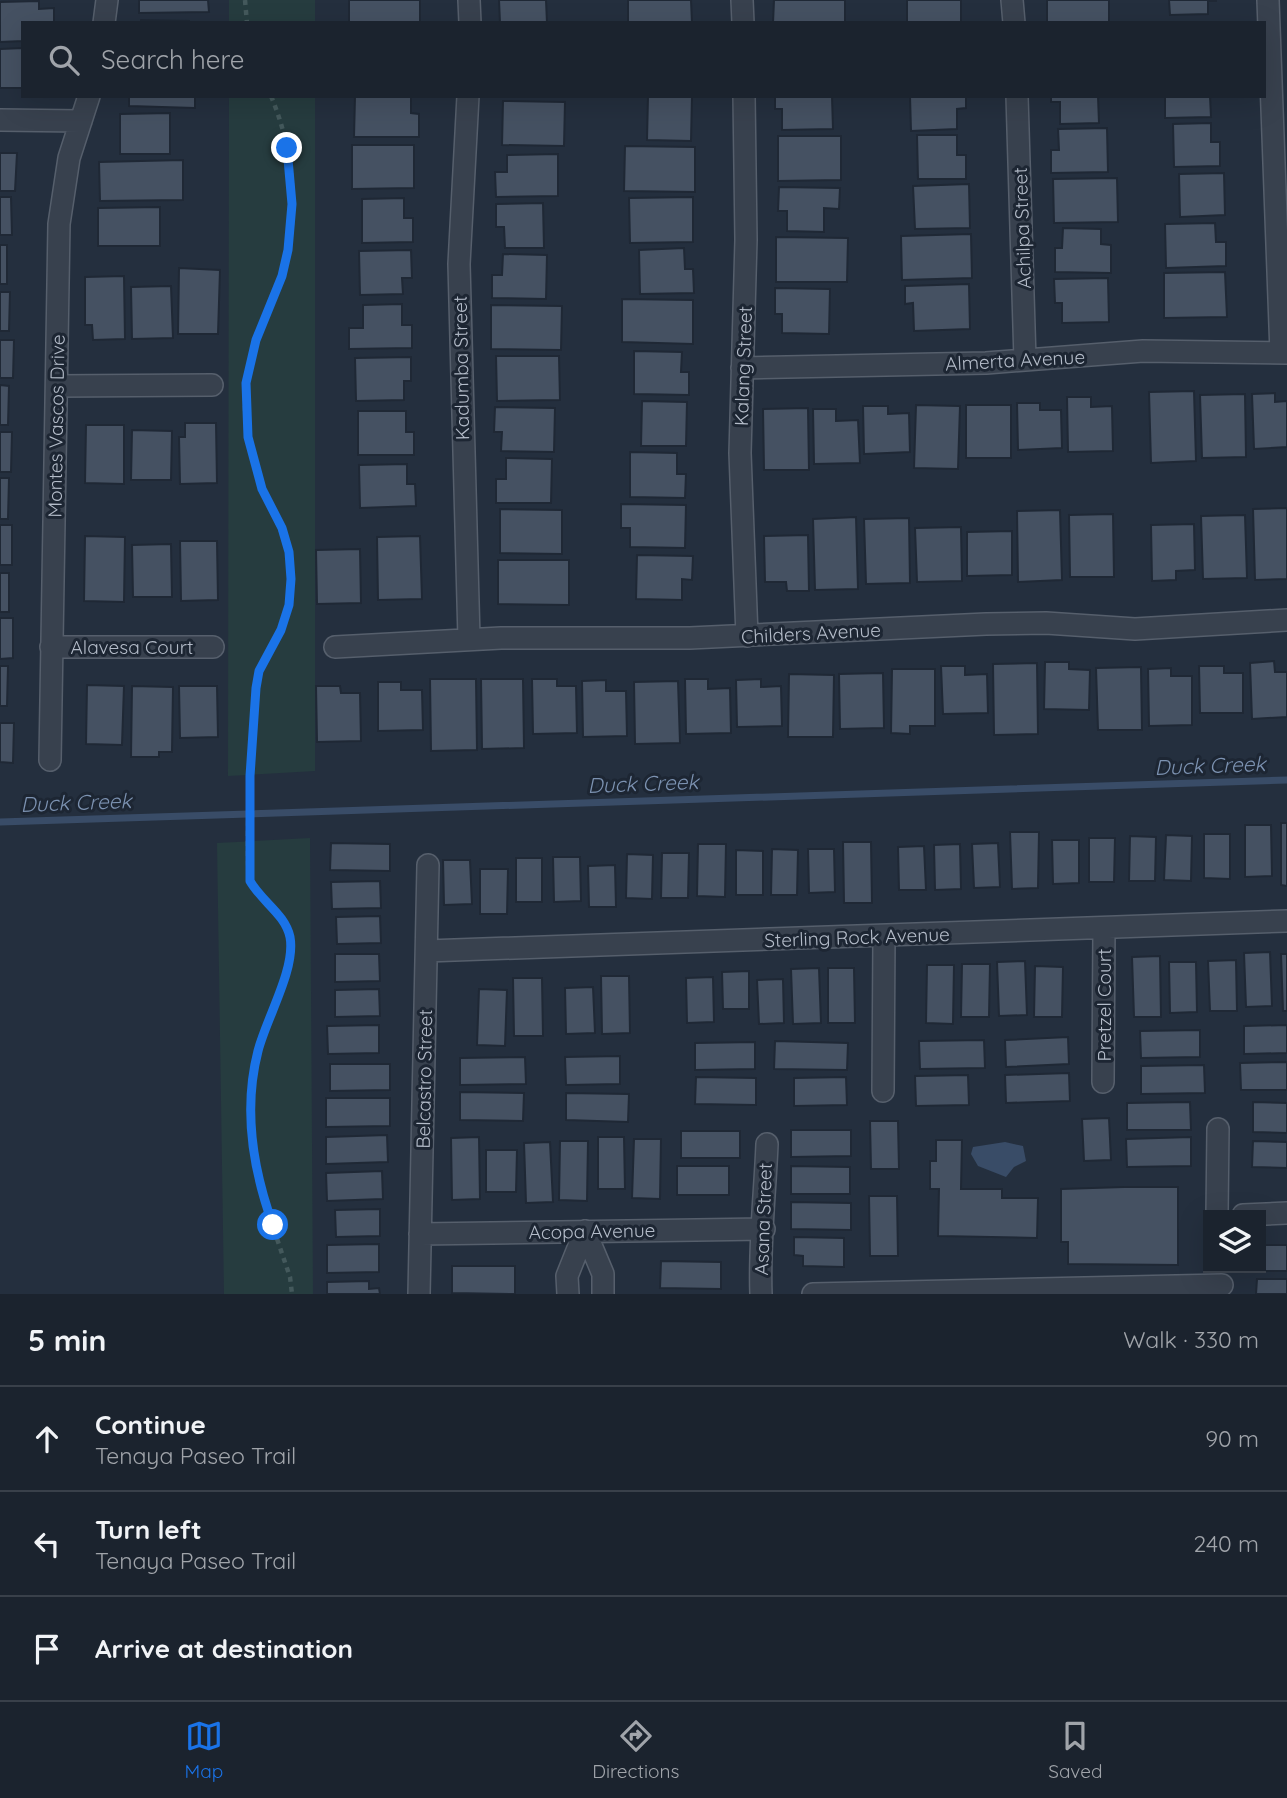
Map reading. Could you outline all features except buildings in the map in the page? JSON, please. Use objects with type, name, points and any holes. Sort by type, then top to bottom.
[{"type":"street","points":[[104,21],[107,0]]},
{"type":"street","points":[[470,0],[470,21]]},
{"type":"street","points":[[743,0],[743,21]]},
{"type":"street","points":[[1012,0],[1014,21]]},
{"type":"street","points":[[1268,0],[1280,118],[1284,353]]},
{"type":"street","name":"Montes Vascos Drive","points":[[50,760],[59,224],[69,158],[88,98]]},
{"type":"street","name":"Kadumba Street","points":[[468,98],[459,264],[469,639]]},
{"type":"street","name":"Kalang Street","points":[[744,98],[746,240],[740,453],[747,636]]},
{"type":"street","name":"Achilpa Street","points":[[1017,98],[1025,360]]},
{"type":"street","points":[[0,120],[81,121]]},
{"type":"street","name":"Almerta Avenue","points":[[742,368],[1025,360],[1143,351],[1284,353]]},
{"type":"street","points":[[57,386],[212,385]]},
{"type":"street","name":"Childers Avenue","points":[[335,647],[469,639],[747,636],[985,624],[1046,623],[1135,628],[1287,620]]},
{"type":"street","name":"Alavesa Court","points":[[51,648],[213,647]]},
{"type":"street","name":"Belcastro Street","points":[[419,1294],[428,865]]},
{"type":"street","name":"Sterling Rock Avenue","points":[[428,951],[1287,921]]},
{"type":"street","name":"Pretzel Court","points":[[1103,1082],[1104,928]]},
{"type":"street","points":[[883,1091],[884,936]]},
{"type":"street","points":[[1217,1210],[1218,1129]]},
{"type":"street","name":"Asana Street","points":[[761,1294],[760,1260],[764,1229],[766,1144]]},
{"type":"street","points":[[1266,1214],[1287,1213]]},
{"type":"street","name":"Acopa Avenue","points":[[420,1234],[764,1229]]},
{"type":"street","points":[[568,1294],[567,1276],[585,1231]]},
{"type":"street","points":[[585,1231],[603,1273],[603,1294]]},
{"type":"street","points":[[813,1294],[1222,1282]]},
{"type":"path","points":[[245,0],[247,21]]},
{"type":"path","points":[[272,98],[282,123],[290,177],[288,250],[282,276],[256,340],[246,383],[246,411],[255,465],[289,552],[291,579],[289,605],[281,630],[259,671],[250,776],[250,881],[259,896],[283,918],[290,939],[287,966],[257,1051],[250,1102],[257,1178],[290,1277],[292,1294]]},
{"type":"green space","points":[[229,0],[315,0],[315,21],[229,21]]},
{"type":"green space","points":[[229,98],[315,98],[315,771],[228,776]]},
{"type":"green space","points":[[310,838],[313,1294],[224,1294],[217,843]]},
{"type":"water","points":[[1005,1142],[1023,1146],[1026,1161],[1014,1167],[1006,1177],[978,1166],[971,1154],[973,1147]]},
{"type":"waterway","name":"Duck Creek","points":[[0,822],[1287,780]]},
{"type":"route","points":[[273,1225],[257,1178],[250,1102],[257,1051],[287,966],[290,939],[283,918],[259,896],[250,881],[250,776],[259,671],[281,630],[289,605],[291,579],[289,552],[282,528],[262,489],[248,437],[246,383],[256,340],[282,276],[288,250],[292,204],[287,148]]}]
